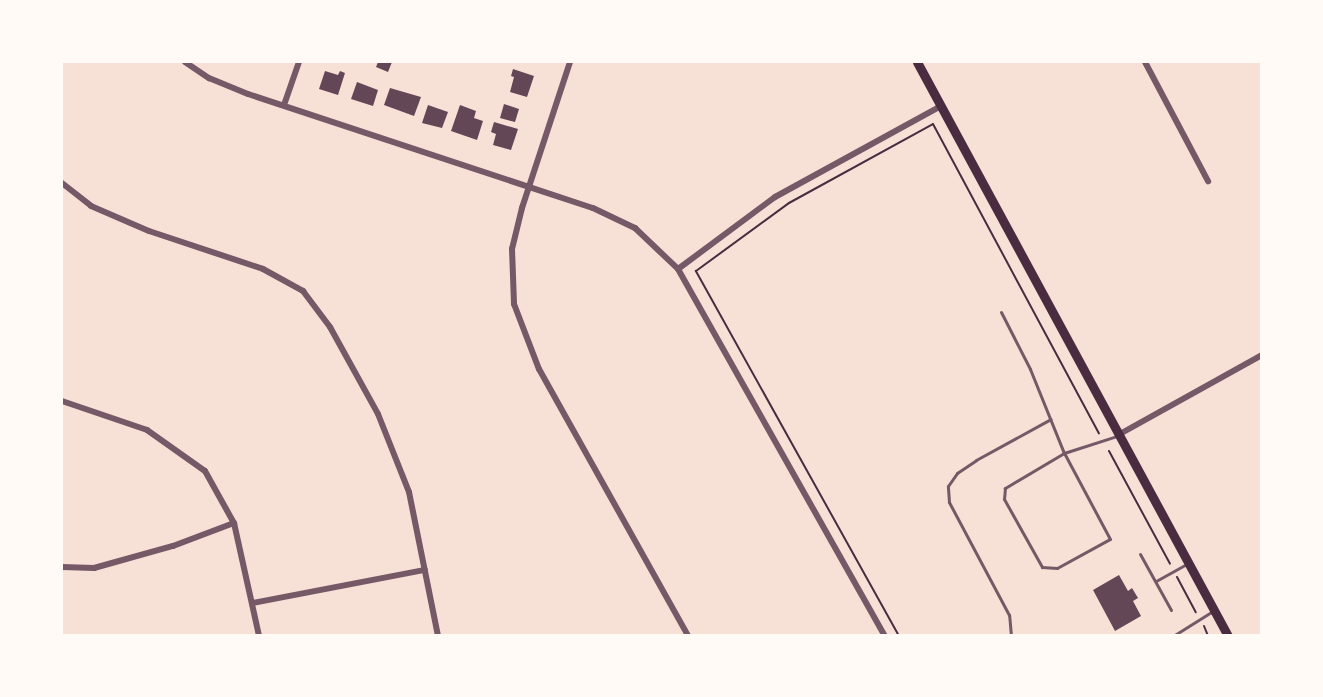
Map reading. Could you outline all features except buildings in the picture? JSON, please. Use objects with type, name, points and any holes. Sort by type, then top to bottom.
[{"type":"main road","points":[[917,62],[1228,636]]},
{"type":"street","points":[[185,62],[209,78],[593,208],[636,228],[678,268],[885,636]]},
{"type":"street","points":[[284,105],[299,62]]},
{"type":"street","points":[[570,62],[528,187],[512,249],[514,304],[539,369],[688,636]]},
{"type":"street","points":[[1145,62],[1208,181]]},
{"type":"street","points":[[678,268],[775,197],[941,106]]},
{"type":"street","points":[[62,183],[91,206],[150,231],[263,269],[303,291],[330,327],[378,414],[409,492],[438,636]]},
{"type":"street","points":[[1118,435],[1262,355]]},
{"type":"street","points":[[62,401],[147,430],[205,471],[234,523],[259,636]]},
{"type":"street","points":[[62,567],[94,568],[173,546],[234,523]]},
{"type":"street","points":[[253,603],[425,570]]},
{"type":"lane","points":[[1001,312],[1052,419],[1064,453],[1110,539],[1057,568],[1042,567],[1004,499],[1005,488],[1064,453],[1118,435]]},
{"type":"lane","points":[[1011,636],[1009,615],[949,502],[948,486],[957,473],[976,460],[1052,419]]},
{"type":"lane","points":[[1140,554],[1171,610]]},
{"type":"lane","points":[[1155,582],[1188,563]]},
{"type":"lane","points":[[1173,636],[1214,610]]},
{"type":"lane","points":[[1181,630],[1184,636]]},
{"type":"path","points":[[899,636],[696,271],[789,203],[933,124],[1099,433]]},
{"type":"path","points":[[1108,451],[1197,614]]},
{"type":"path","points":[[1204,626],[1208,636]]}]
